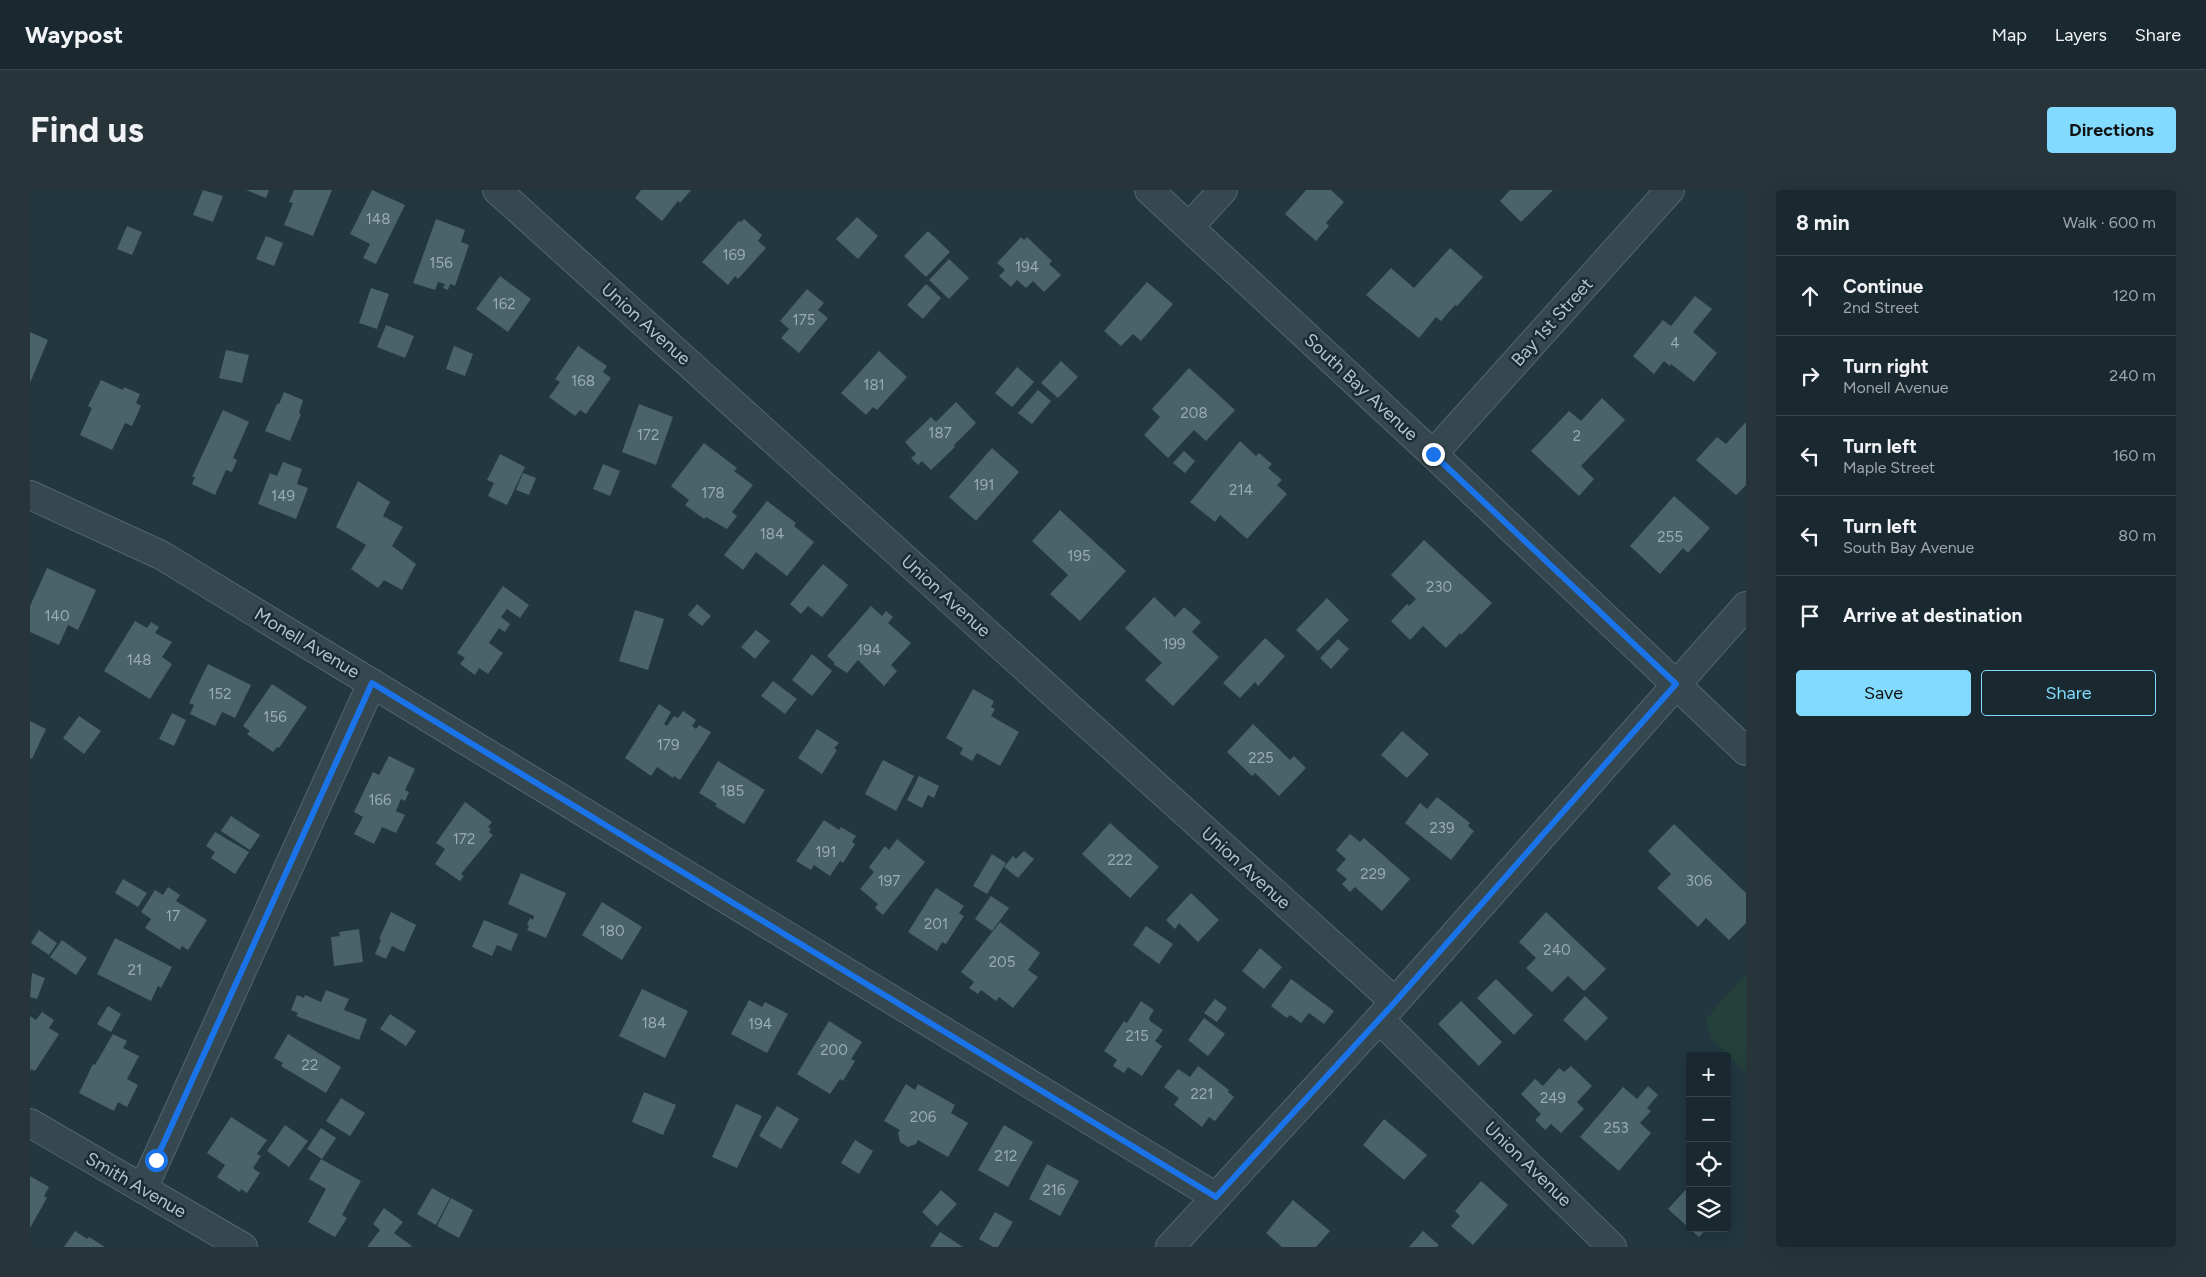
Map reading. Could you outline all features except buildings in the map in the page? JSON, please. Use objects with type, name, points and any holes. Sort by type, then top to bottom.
[{"type":"street","name":"Union Avenue","points":[[497,190],[1387,1010],[1612,1247]]},
{"type":"street","name":"South Bay Avenue","points":[[1149,190],[1433,454],[1746,751]]},
{"type":"street","points":[[1189,227],[1222,190]]},
{"type":"street","name":"Bay 1st Street","points":[[1433,454],[1670,190]]},
{"type":"street","name":"Monell Avenue","points":[[30,495],[161,554],[1216,1197]]},
{"type":"street","points":[[1170,1247],[1387,1010],[1746,606]]},
{"type":"street","points":[[143,1189],[372,683]]},
{"type":"street","name":"Smith Avenue","points":[[30,1123],[243,1247]]},
{"type":"green space","points":[[1746,974],[1746,1073],[1731,1058],[1731,1052],[1724,1052],[1712,1040],[1706,1019]]},
{"type":"route","points":[[156,1160],[372,683],[1216,1197],[1395,1002],[1676,684],[1433,454]]}]
